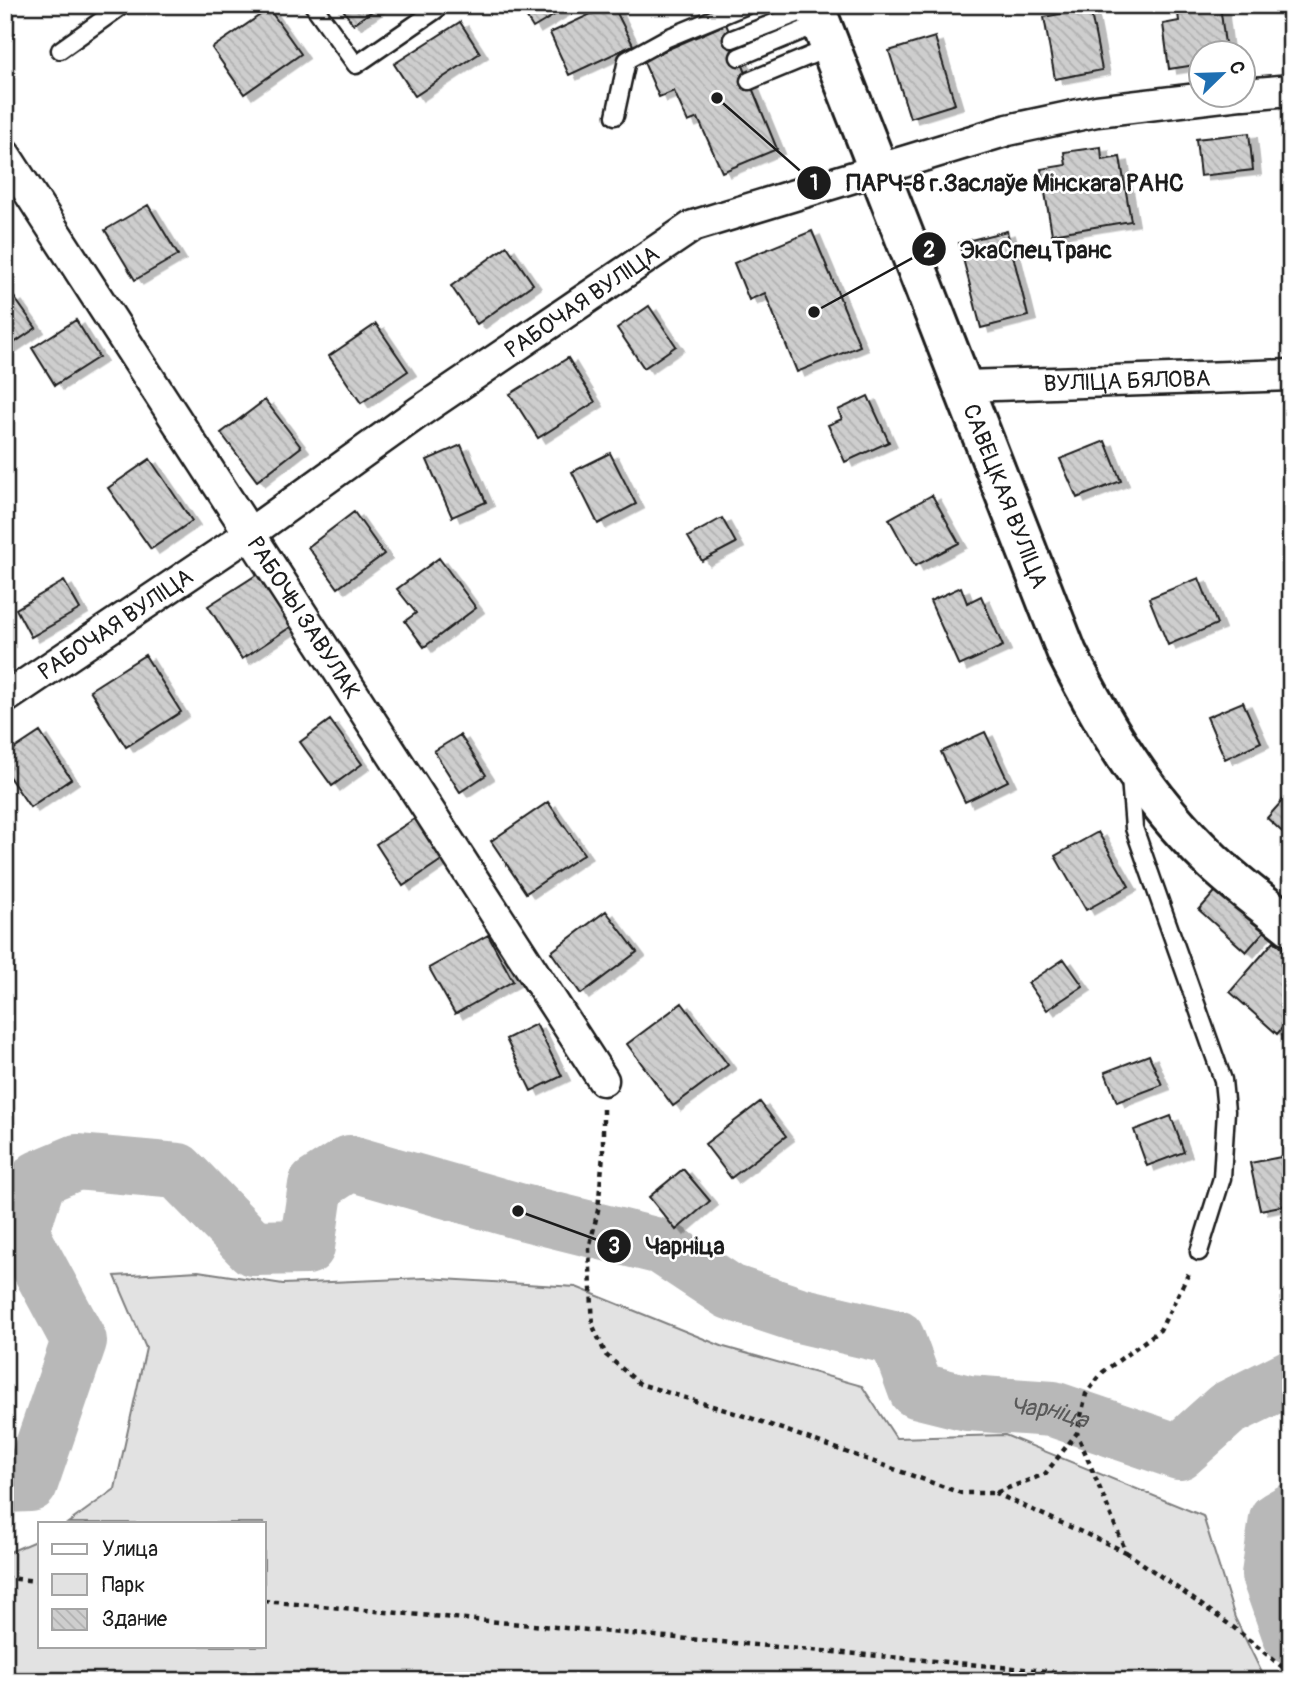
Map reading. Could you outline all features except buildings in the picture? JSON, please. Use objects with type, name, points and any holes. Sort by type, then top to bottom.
[{"type":"main road","name":"САВЕЦКАЯ ВУЛІЦА","points":[[820,21],[1067,653],[1099,716],[1127,762],[1209,859],[1291,926]]},
{"type":"street","name":"РАБОЧАЯ ВУЛІЦА","points":[[1258,93],[1291,90]]},
{"type":"street","name":"РАБОЧАЯ ВУЛІЦА","points":[[5,698],[249,534],[419,412],[693,226],[1007,130],[1097,111],[1188,100]]},
{"type":"street","name":"РАБОЧЫ ЗАВУЛАК","points":[[5,155],[603,1080]]},
{"type":"street","name":"ВУЛІЦА БЯЛОВА","points":[[964,386],[1291,375]]},
{"type":"lane","points":[[60,50],[123,5]]},
{"type":"lane","points":[[313,5],[356,65],[436,10]]},
{"type":"lane","points":[[615,116],[627,60],[667,38],[747,5]]},
{"type":"lane","points":[[732,38],[820,21]]},
{"type":"lane","points":[[739,57],[820,21]]},
{"type":"lane","points":[[749,81],[820,21]]},
{"type":"lane","points":[[1127,762],[1134,828],[1223,1080],[1226,1111],[1222,1178],[1199,1252]]},
{"type":"path","points":[[603,1080],[603,1154],[598,1210],[589,1249],[593,1326],[606,1355],[640,1384],[751,1418],[961,1493],[995,1493],[1045,1474],[1077,1433],[1086,1394],[1103,1372],[1160,1330],[1199,1252]]},
{"type":"path","points":[[1077,1433],[1126,1552]]},
{"type":"path","points":[[995,1493],[1126,1552],[1233,1627],[1291,1674]]},
{"type":"path","points":[[5,1578],[38,1581]]},
{"type":"path","points":[[266,1601],[1158,1681]]},
{"type":"green space","points":[[198,1271],[283,1284],[426,1278],[576,1287],[724,1347],[862,1386],[896,1438],[1005,1435],[1203,1516],[1235,1618],[1266,1681],[5,1681],[5,1554],[38,1540],[38,1648],[266,1648],[266,1522],[69,1522],[115,1489],[146,1348],[115,1276]]},
{"type":"waterway","name":"Чарніца","points":[[5,1485],[30,1484],[79,1341],[21,1233],[39,1178],[77,1162],[178,1171],[253,1248],[307,1247],[316,1185],[350,1163],[518,1211],[662,1247],[730,1292],[799,1315],[897,1338],[916,1390],[968,1403],[1053,1409],[1179,1452],[1227,1409],[1291,1377]]},
{"type":"waterway","name":"Чарніца","points":[[1291,1511],[1277,1519],[1269,1575],[1291,1637]]},
{"type":"place","name":"ПАРЧ-8 г.Заслаўе Мінскага РАНС","points":[[717,98]]},
{"type":"place","name":"ЭкаСпецТранс","points":[[814,312]]},
{"type":"place","name":"Чарніца","points":[[518,1211]]}]
